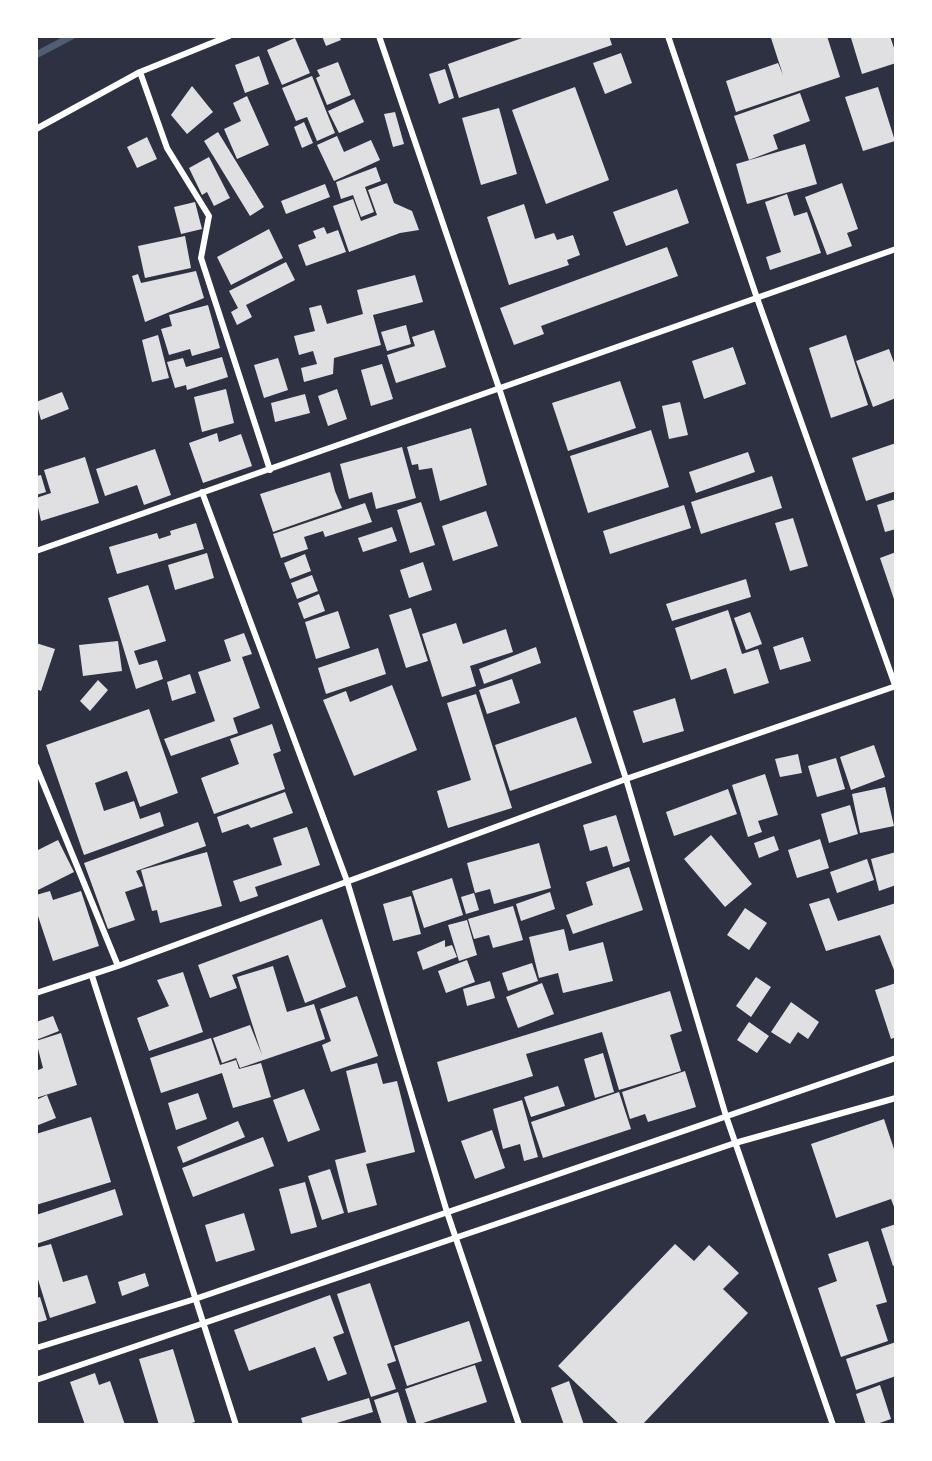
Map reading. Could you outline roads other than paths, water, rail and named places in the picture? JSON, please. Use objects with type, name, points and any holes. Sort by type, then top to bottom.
[{"type":"street","points":[[36,129],[140,72],[229,36]]},
{"type":"street","points":[[379,36],[499,388],[626,779],[726,1116],[833,1425]]},
{"type":"street","points":[[36,993],[92,976],[626,779],[896,687],[757,298],[668,36]]},
{"type":"street","points":[[140,72],[167,147],[209,216],[201,258],[270,470]]},
{"type":"street","points":[[36,551],[896,249]]},
{"type":"street","points":[[202,492],[347,881],[447,1212],[519,1425]]},
{"type":"street","points":[[36,766],[118,966]]},
{"type":"street","points":[[92,976],[236,1425]]},
{"type":"street","points":[[36,1348],[195,1299],[896,1058]]},
{"type":"street","points":[[36,1380],[735,1143],[896,1098]]},
{"type":"waterway","points":[[36,55],[72,36]]}]
